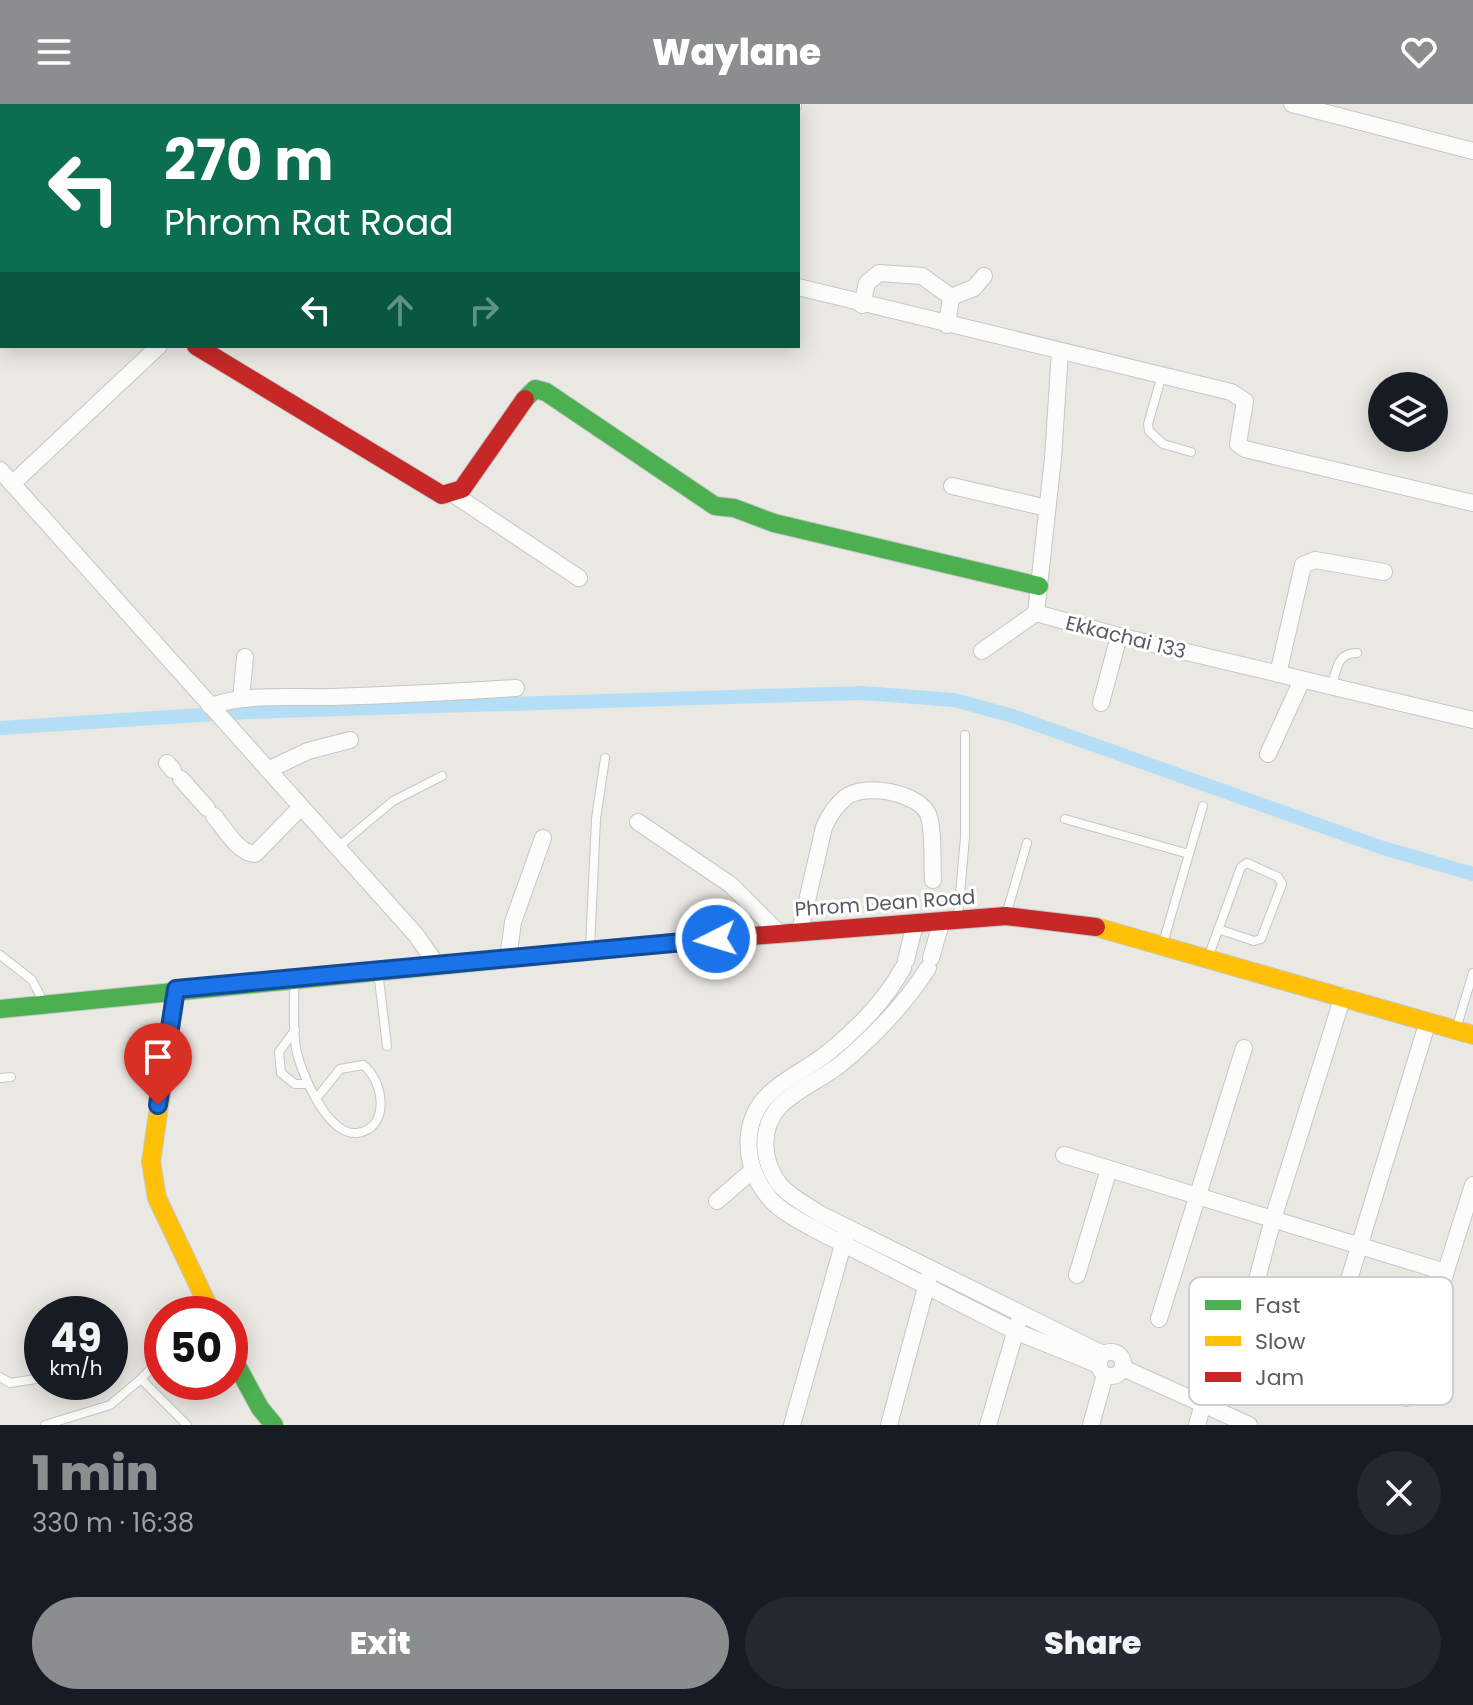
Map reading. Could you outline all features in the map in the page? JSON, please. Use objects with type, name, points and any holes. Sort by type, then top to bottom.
[{"type":"main road","points":[[199,348],[442,495],[462,489],[517,407],[535,389],[571,407],[715,506],[734,508],[774,523],[1039,586]]},
{"type":"main road","name":"Phrom Dean Road","points":[[0,1009],[176,989],[800,931],[1006,916],[1111,929],[1465,1032]]},
{"type":"main road","points":[[176,989],[151,1162],[157,1198],[201,1296]]},
{"type":"main road","points":[[248,1386],[274,1425]]},
{"type":"street","points":[[1292,104],[1473,151]]},
{"type":"street","points":[[862,305],[867,283],[879,273],[922,276],[951,297]]},
{"type":"street","points":[[951,297],[974,288],[984,276]]},
{"type":"street","points":[[800,288],[1241,396],[1245,411],[1238,444],[1245,449],[1473,503]]},
{"type":"street","points":[[947,325],[951,297]]},
{"type":"street","points":[[12,484],[157,348]]},
{"type":"street","points":[[982,651],[1036,613],[1060,351]]},
{"type":"street","points":[[0,470],[416,935],[437,965]]},
{"type":"street","points":[[952,486],[1047,508]]},
{"type":"street","points":[[453,494],[579,578]]},
{"type":"street","points":[[1278,674],[1303,565],[1308,560],[1384,572]]},
{"type":"street","name":"Ekkachai 133","points":[[1036,613],[1119,636],[1473,720]]},
{"type":"street","points":[[1101,703],[1119,636]]},
{"type":"street","points":[[241,699],[245,657]]},
{"type":"street","points":[[1268,754],[1302,680]]},
{"type":"street","points":[[212,708],[241,699],[516,688]]},
{"type":"street","points":[[268,770],[308,751],[350,740]]},
{"type":"street","points":[[173,771],[248,854],[255,854],[301,807]]},
{"type":"street","points":[[800,931],[824,827],[831,814],[848,796],[866,791],[918,802],[929,815],[933,880]]},
{"type":"street","points":[[638,822],[731,885],[779,933]]},
{"type":"street","points":[[508,959],[513,922],[543,838]]},
{"type":"street","points":[[950,919],[927,967],[863,1045],[768,1095],[750,1127],[748,1147],[753,1170],[768,1197],[782,1210],[846,1236],[929,1278],[1017,1332],[1102,1365]]},
{"type":"street","points":[[846,1236],[781,1186],[767,1161],[766,1131],[780,1107],[823,1067],[903,967],[915,924]]},
{"type":"street","points":[[903,967],[927,967]]},
{"type":"street","points":[[1258,1277],[1343,996]]},
{"type":"street","points":[[1349,1277],[1428,1021]]},
{"type":"street","points":[[1159,1319],[1244,1048]]},
{"type":"street","points":[[1064,1155],[1445,1272]]},
{"type":"street","points":[[1077,1275],[1109,1169]]},
{"type":"street","points":[[717,1201],[753,1170]]},
{"type":"street","points":[[1445,1277],[1473,1185]]},
{"type":"street","points":[[792,1425],[846,1236]]},
{"type":"street","points":[[929,1278],[1019,1314],[1102,1365]]},
{"type":"street","points":[[889,1425],[929,1278]]},
{"type":"street","points":[[988,1425],[1017,1332],[1019,1314]]},
{"type":"street","points":[[1091,1425],[1102,1365],[1118,1354],[1123,1368],[1189,1398]]},
{"type":"street","points":[[1197,1425],[1203,1405]]},
{"type":"street","points":[[1205,1405],[1249,1425]]},
{"type":"lane","points":[[1162,375],[1148,424],[1149,431],[1163,444],[1191,452]]},
{"type":"lane","points":[[1332,685],[1340,659],[1348,653],[1357,653]]},
{"type":"lane","points":[[950,919],[965,837],[965,735]]},
{"type":"lane","points":[[590,951],[596,819],[605,758]]},
{"type":"lane","points":[[337,848],[393,801],[442,776]]},
{"type":"lane","points":[[1163,944],[1203,806]]},
{"type":"lane","points":[[1065,819],[1189,854]]},
{"type":"lane","points":[[1006,916],[1027,843]]},
{"type":"lane","points":[[1208,956],[1233,882],[1241,867],[1247,863],[1278,877],[1282,884],[1279,897],[1261,939],[1254,941],[1218,929]]},
{"type":"lane","points":[[0,955],[32,980],[45,1004]]},
{"type":"lane","points":[[378,971],[387,1046]]},
{"type":"lane","points":[[1465,1032],[1473,973]]},
{"type":"lane","points":[[294,978],[296,1046],[308,1084],[316,1099],[331,1121],[355,1133],[368,1129],[376,1120],[381,1104],[378,1080],[363,1065],[340,1069],[316,1099]]},
{"type":"lane","points":[[295,1029],[279,1052],[281,1073],[295,1084],[308,1084]]},
{"type":"lane","points":[[0,1078],[11,1077]]},
{"type":"lane","points":[[45,1425],[110,1405],[144,1376]]},
{"type":"lane","points":[[0,1377],[10,1383],[24,1381]]},
{"type":"lane","points":[[141,1379],[187,1425]]},
{"type":"waterway","points":[[0,728],[246,712],[863,693],[954,700],[1013,716],[1383,848],[1473,874]]},
{"type":"traffic: fast","points":[[525,399],[535,389],[546,392],[715,506],[734,508],[774,523],[1039,586]]},
{"type":"traffic: fast","points":[[0,1009],[701,940]]},
{"type":"traffic: fast","points":[[248,1386],[274,1425]]},
{"type":"traffic: slow","points":[[1096,927],[1473,1035]]},
{"type":"traffic: slow","points":[[176,989],[151,1162],[157,1198],[203,1296]]},
{"type":"traffic: jam","points":[[199,348],[442,495],[462,489],[525,399]]},
{"type":"traffic: jam","points":[[701,940],[1006,916],[1096,927]]},
{"type":"route","points":[[158,1105],[176,989],[716,939]]}]
